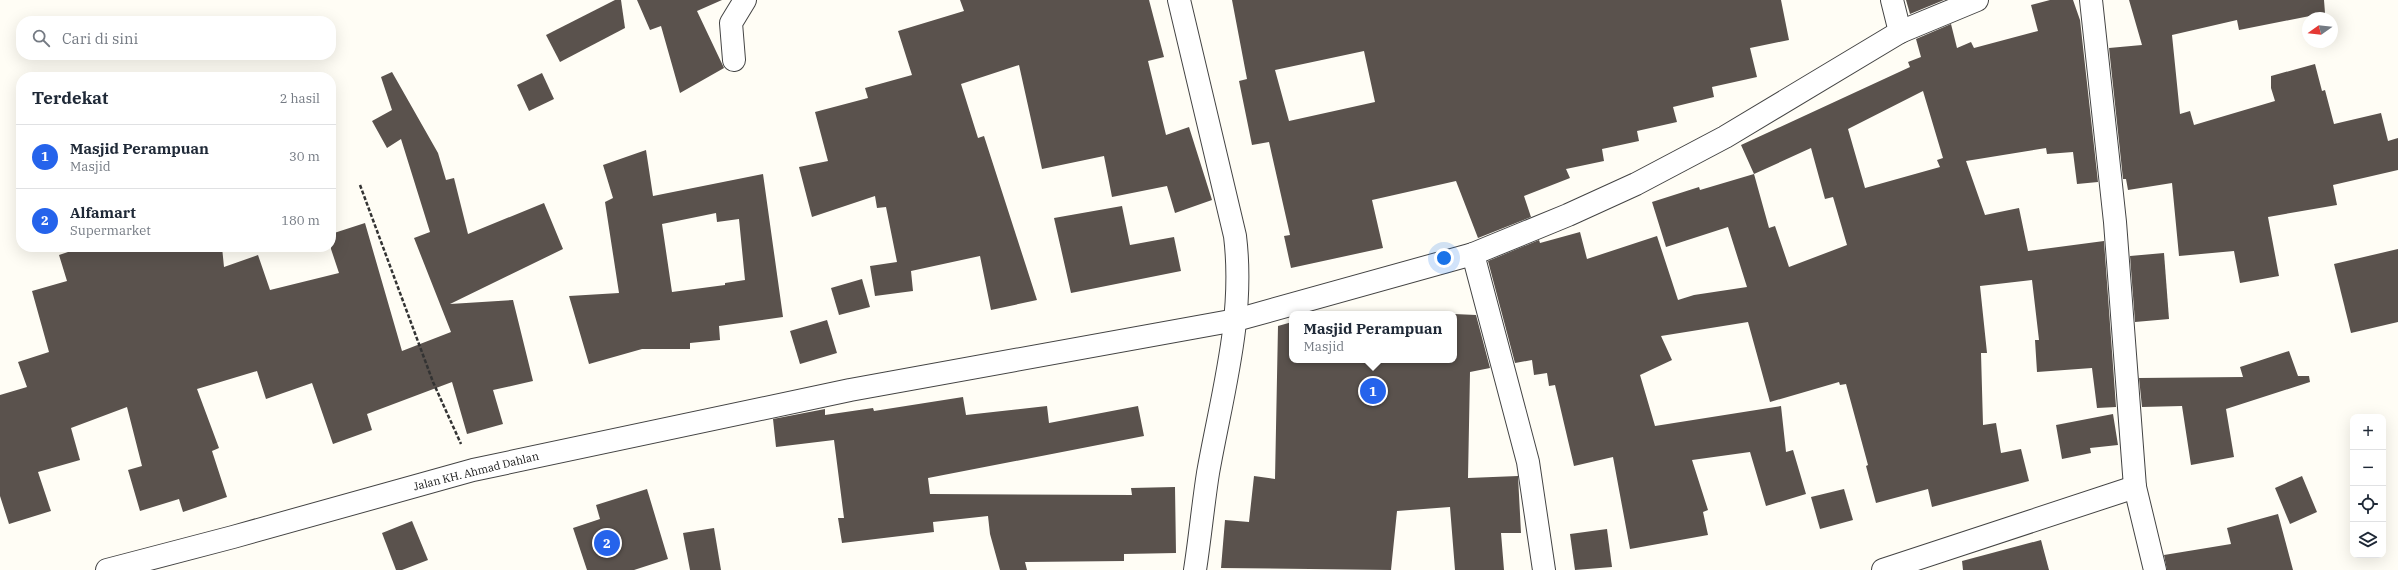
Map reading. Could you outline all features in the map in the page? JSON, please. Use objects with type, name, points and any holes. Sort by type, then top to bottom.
[{"type":"street","points":[[734,60],[731,23],[746,0]]},
{"type":"street","points":[[1179,0],[1235,236],[1239,268],[1236,320],[1231,359],[1208,474],[1196,570]]},
{"type":"street","points":[[1892,0],[1900,32]]},
{"type":"street","name":"Jalan KH. Ahmad Dahlan","points":[[107,570],[234,537],[473,470],[850,390],[1236,320],[1473,254],[1568,215],[1636,184],[1725,137],[1900,32],[1977,0]]},
{"type":"street","points":[[2091,0],[2115,222],[2135,487],[2155,570]]},
{"type":"street","points":[[1473,254],[1528,462],[1544,570]]},
{"type":"street","points":[[1883,570],[2135,487]]},
{"type":"path","points":[[360,185],[433,382],[473,470]]},
{"type":"building","points":[[615,0],[621,0],[625,28],[560,62],[546,35]]},
{"type":"building","points":[[637,0],[722,0],[697,11],[724,68],[680,93],[661,26],[650,30]]},
{"type":"building","points":[[960,0],[1149,0],[1164,57],[1148,61],[1166,135],[1189,127],[1212,200],[1175,213],[1167,186],[1112,197],[1104,156],[1042,169],[1019,65],[961,84],[978,138],[984,136],[1037,300],[991,310],[980,256],[911,271],[913,291],[875,296],[870,266],[897,262],[886,207],[877,208],[875,196],[812,217],[799,167],[828,161],[815,112],[868,98],[865,88],[912,75],[898,31],[964,11]]},
{"type":"building","points":[[1232,0],[1781,0],[1789,40],[1750,48],[1757,77],[1712,87],[1714,97],[1673,107],[1677,122],[1637,131],[1639,141],[1602,149],[1604,161],[1566,169],[1570,178],[1524,196],[1531,217],[1478,238],[1456,181],[1372,200],[1383,248],[1291,268],[1284,236],[1290,235],[1269,142],[1252,145],[1239,81],[1247,79]],"holes":[[[1364,51],[1375,102],[1289,121],[1275,70]]]},
{"type":"building","points":[[1906,0],[1944,0],[1910,14]]},
{"type":"building","points":[[2050,0],[2073,0],[2080,20],[2098,182],[2077,184],[2073,152],[2047,154],[2046,148],[1966,161],[1985,215],[2019,208],[2028,251],[2104,241],[2116,407],[2097,408],[2092,368],[2037,372],[2035,340],[2039,340],[2032,280],[1980,286],[1987,353],[1981,353],[1983,425],[1996,423],[2001,453],[2021,449],[2029,481],[1932,507],[1928,489],[1876,503],[1866,466],[1868,465],[1846,384],[1840,385],[1839,382],[1770,402],[1748,322],[1661,336],[1672,360],[1640,375],[1655,426],[1781,406],[1786,452],[1793,450],[1806,494],[1766,506],[1750,452],[1692,460],[1708,510],[1703,512],[1708,535],[1630,549],[1613,457],[1574,466],[1555,385],[1549,386],[1547,373],[1534,375],[1532,360],[1515,363],[1488,261],[1539,240],[1540,243],[1580,232],[1587,259],[1657,236],[1678,300],[1694,295],[1747,287],[1728,227],[1666,247],[1652,202],[1699,187],[1700,190],[1754,174],[1741,145],[1910,67],[1908,62],[1921,57],[1916,39],[1951,24],[1957,48],[1971,42],[1974,48],[2038,31],[2031,5]],"holes":[[[1923,91],[1943,158],[1937,160],[1940,167],[1865,188],[1848,129]],[[1811,148],[1825,199],[1833,197],[1847,245],[1789,267],[1775,226],[1769,228],[1754,174]]]},
{"type":"building","points":[[2129,0],[2324,0],[2325,12],[2302,12],[2302,18],[2239,30],[2237,20],[2172,35],[2180,114],[2190,111],[2194,125],[2275,101],[2271,88],[2271,76],[2315,64],[2322,91],[2325,90],[2334,124],[2381,113],[2388,141],[2398,138],[2398,170],[2333,185],[2337,205],[2268,217],[2279,276],[2240,283],[2234,251],[2179,256],[2172,183],[2128,190],[2126,179],[2123,179],[2109,48],[2142,45]]},
{"type":"building","points":[[392,72],[438,153],[446,180],[454,178],[468,234],[544,203],[563,249],[450,304],[513,300],[533,381],[493,390],[503,424],[467,434],[452,382],[367,414],[372,430],[333,444],[312,383],[266,399],[257,371],[197,389],[219,448],[212,451],[227,497],[183,512],[179,499],[140,511],[128,470],[142,466],[127,407],[71,428],[80,460],[38,472],[51,511],[9,524],[0,496],[0,395],[27,387],[18,362],[49,352],[32,291],[67,281],[59,255],[68,252],[222,252],[224,267],[258,255],[270,290],[339,273],[332,252],[336,252],[336,232],[365,223],[402,351],[451,332],[414,238],[430,232],[401,139],[387,148],[372,121],[392,110],[381,77]]},
{"type":"building","points":[[542,73],[554,99],[529,111],[517,85]]},
{"type":"building","points":[[646,150],[653,196],[763,174],[783,317],[719,326],[720,340],[690,343],[690,349],[642,349],[589,364],[569,296],[619,293],[605,202],[613,198],[603,165]],"holes":[[[716,213],[717,222],[739,219],[745,280],[725,283],[725,285],[672,292],[662,224]]]},
{"type":"building","points":[[1122,206],[1130,245],[1174,237],[1181,271],[1071,293],[1054,218]]},
{"type":"building","points":[[2398,249],[2398,322],[2351,333],[2334,264]]},
{"type":"building","points":[[2164,253],[2169,319],[2135,322],[2130,256]]},
{"type":"building","points":[[862,279],[870,307],[839,315],[831,288]]},
{"type":"building","points":[[1457,314],[1476,315],[1490,368],[1470,372],[1468,478],[1518,476],[1521,533],[1501,533],[1504,570],[1455,570],[1450,507],[1397,511],[1391,570],[1221,568],[1225,520],[1249,522],[1254,476],[1275,479],[1278,326],[1289,323],[1289,363],[1457,363]]},
{"type":"building","points":[[827,320],[837,353],[800,364],[790,331]]},
{"type":"building","points":[[2289,351],[2298,376],[2309,376],[2310,382],[2226,409],[2234,457],[2191,465],[2182,406],[2142,407],[2139,378],[2243,377],[2240,367]]},
{"type":"building","points":[[963,397],[966,415],[1047,406],[1049,423],[1138,406],[1144,436],[928,478],[930,494],[1132,495],[1131,488],[1175,487],[1176,553],[1124,554],[1124,561],[1025,562],[1027,570],[1000,570],[990,534],[988,516],[933,522],[934,532],[842,543],[838,518],[844,518],[834,440],[776,447],[773,419],[825,409],[825,415],[873,408],[874,411]]},
{"type":"building","points":[[2113,414],[2118,445],[2090,448],[2091,453],[2062,459],[2056,425]]},
{"type":"building","points":[[2302,476],[2317,512],[2290,524],[2275,488]]},
{"type":"building","points":[[647,489],[668,559],[634,570],[587,570],[573,528],[600,519],[596,505]]},
{"type":"building","points":[[1844,489],[1853,520],[1820,529],[1811,497]]},
{"type":"building","points":[[2278,514],[2293,570],[2167,570],[2164,555],[2231,544],[2227,528]]},
{"type":"building","points":[[412,521],[428,560],[402,570],[396,570],[382,533]]},
{"type":"building","points":[[714,528],[721,570],[690,570],[683,533]]},
{"type":"building","points":[[1607,529],[1612,567],[1575,570],[1570,534]]},
{"type":"building","points":[[2041,540],[2049,570],[1963,570],[1962,561]]},
{"type":"place","name":"Masjid Perampuan","points":[[1373,391]]},
{"type":"place","name":"Alfamart","points":[[607,543]]}]
